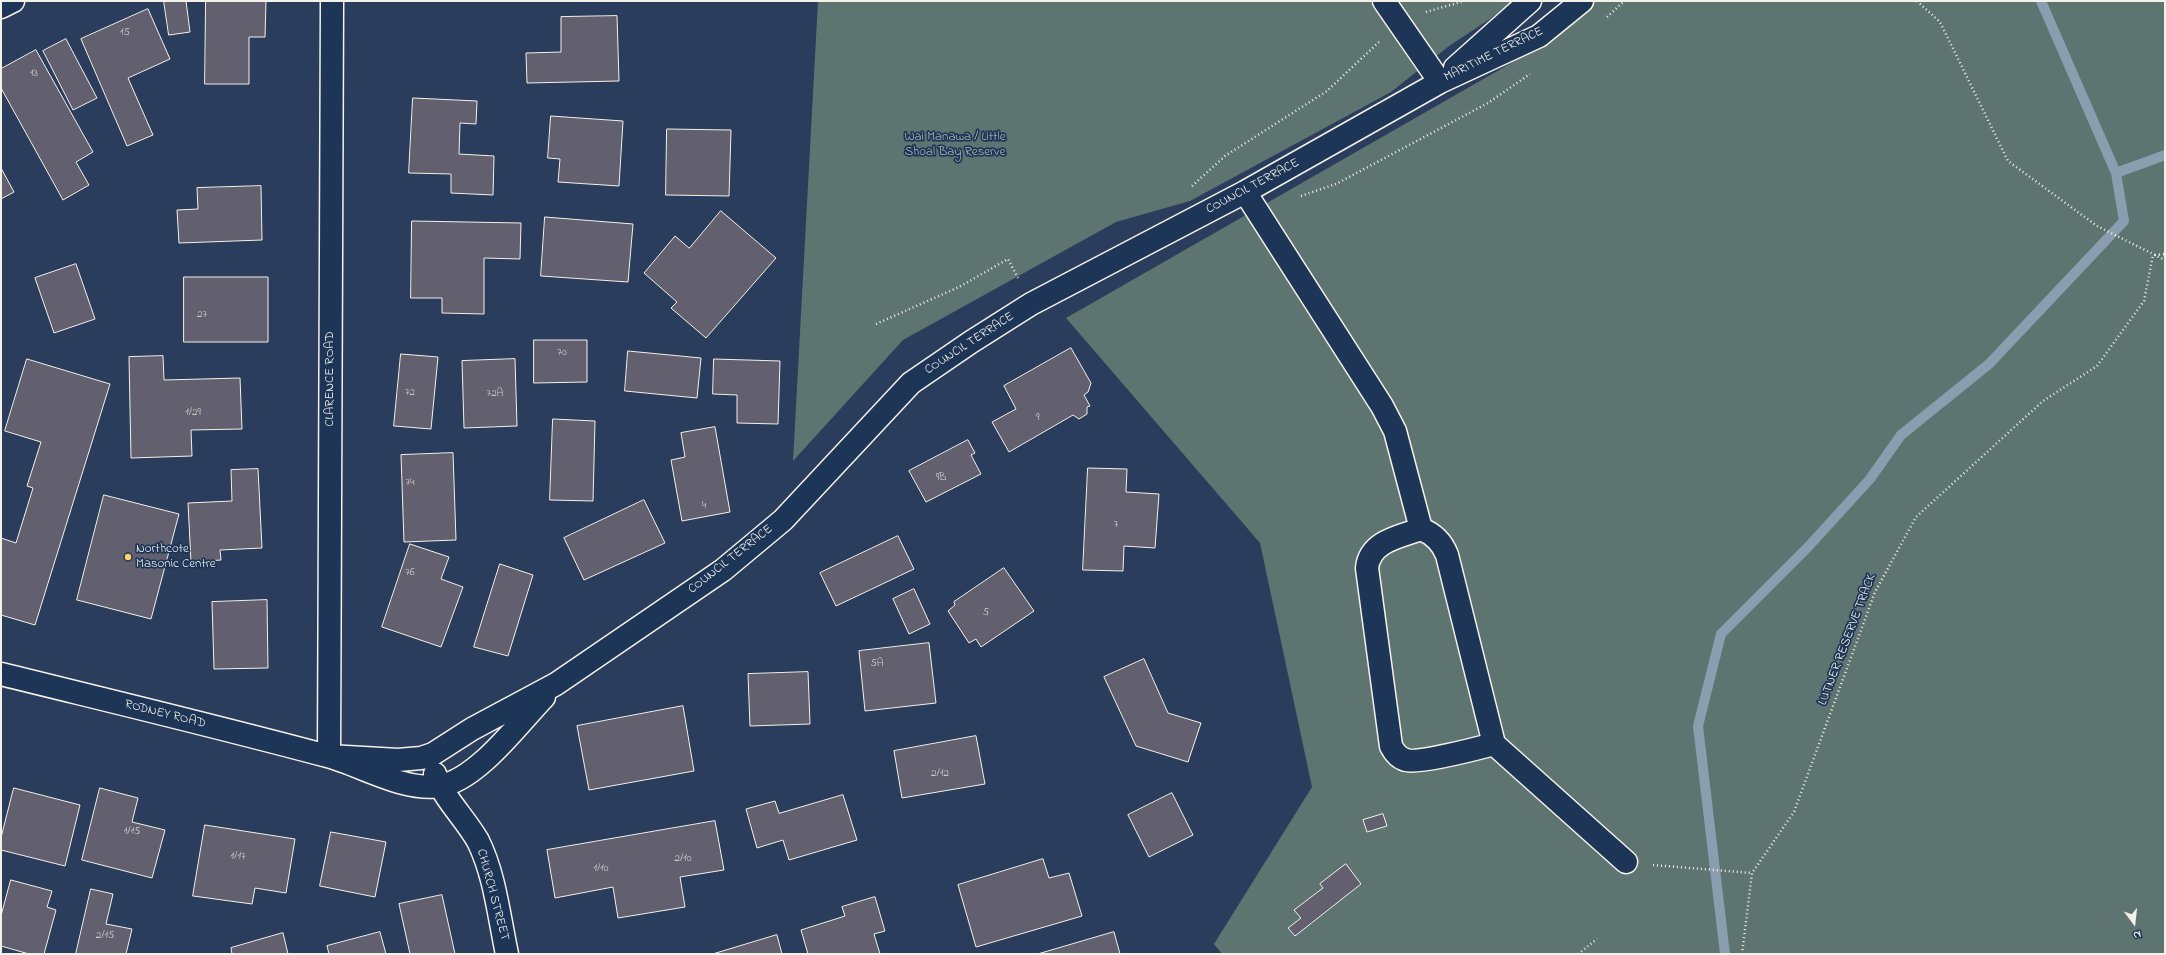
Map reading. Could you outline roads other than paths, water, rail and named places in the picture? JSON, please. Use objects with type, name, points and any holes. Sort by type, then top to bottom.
[{"type":"street","points":[[1,7],[13,1]]},
{"type":"street","name":"CLARENCE ROAD","points":[[329,756],[332,1]]},
{"type":"street","points":[[1384,1],[1440,82]]},
{"type":"street","name":"MARITIME TERRACE","points":[[1440,82],[1530,1]]},
{"type":"street","name":"MARITIME TERRACE","points":[[1440,82],[1539,36],[1582,1]]},
{"type":"street","name":"COUNCIL TERRACE","points":[[433,754],[472,729],[556,684],[723,570],[783,520],[911,383],[1031,304],[1245,192],[1440,82]]},
{"type":"street","points":[[1245,192],[1382,406],[1395,431],[1421,529]]},
{"type":"street","points":[[1494,744],[1429,758],[1406,761],[1396,755],[1391,746],[1367,568],[1368,558],[1374,549],[1384,542],[1421,529],[1431,533],[1438,540],[1447,555],[1494,744],[1626,862]]},
{"type":"street","name":"RODNEY ROAD","points":[[1,674],[329,756],[416,786],[439,786]]},
{"type":"street","name":"COUNCIL TERRACE","points":[[439,786],[460,779],[476,768],[556,684]]},
{"type":"street","name":"RODNEY ROAD","points":[[329,756],[410,760],[433,754]]},
{"type":"street","name":"CHURCH STREET","points":[[433,754],[435,774],[439,786],[472,831],[484,856],[490,876],[507,954]]},
{"type":"waterway","points":[[1725,954],[1698,726],[1721,634],[1808,547],[1870,479],[1901,435],[1989,364],[2124,221],[2116,173],[2041,1]]},
{"type":"waterway","points":[[2116,173],[2165,155]]},
{"type":"place","name":"Northcote Masonic Centre","points":[[128,557]]},
{"type":"park label","name":"Wai Manawa / Little Shoal Bay Reserve","points":[[955,146]]}]
